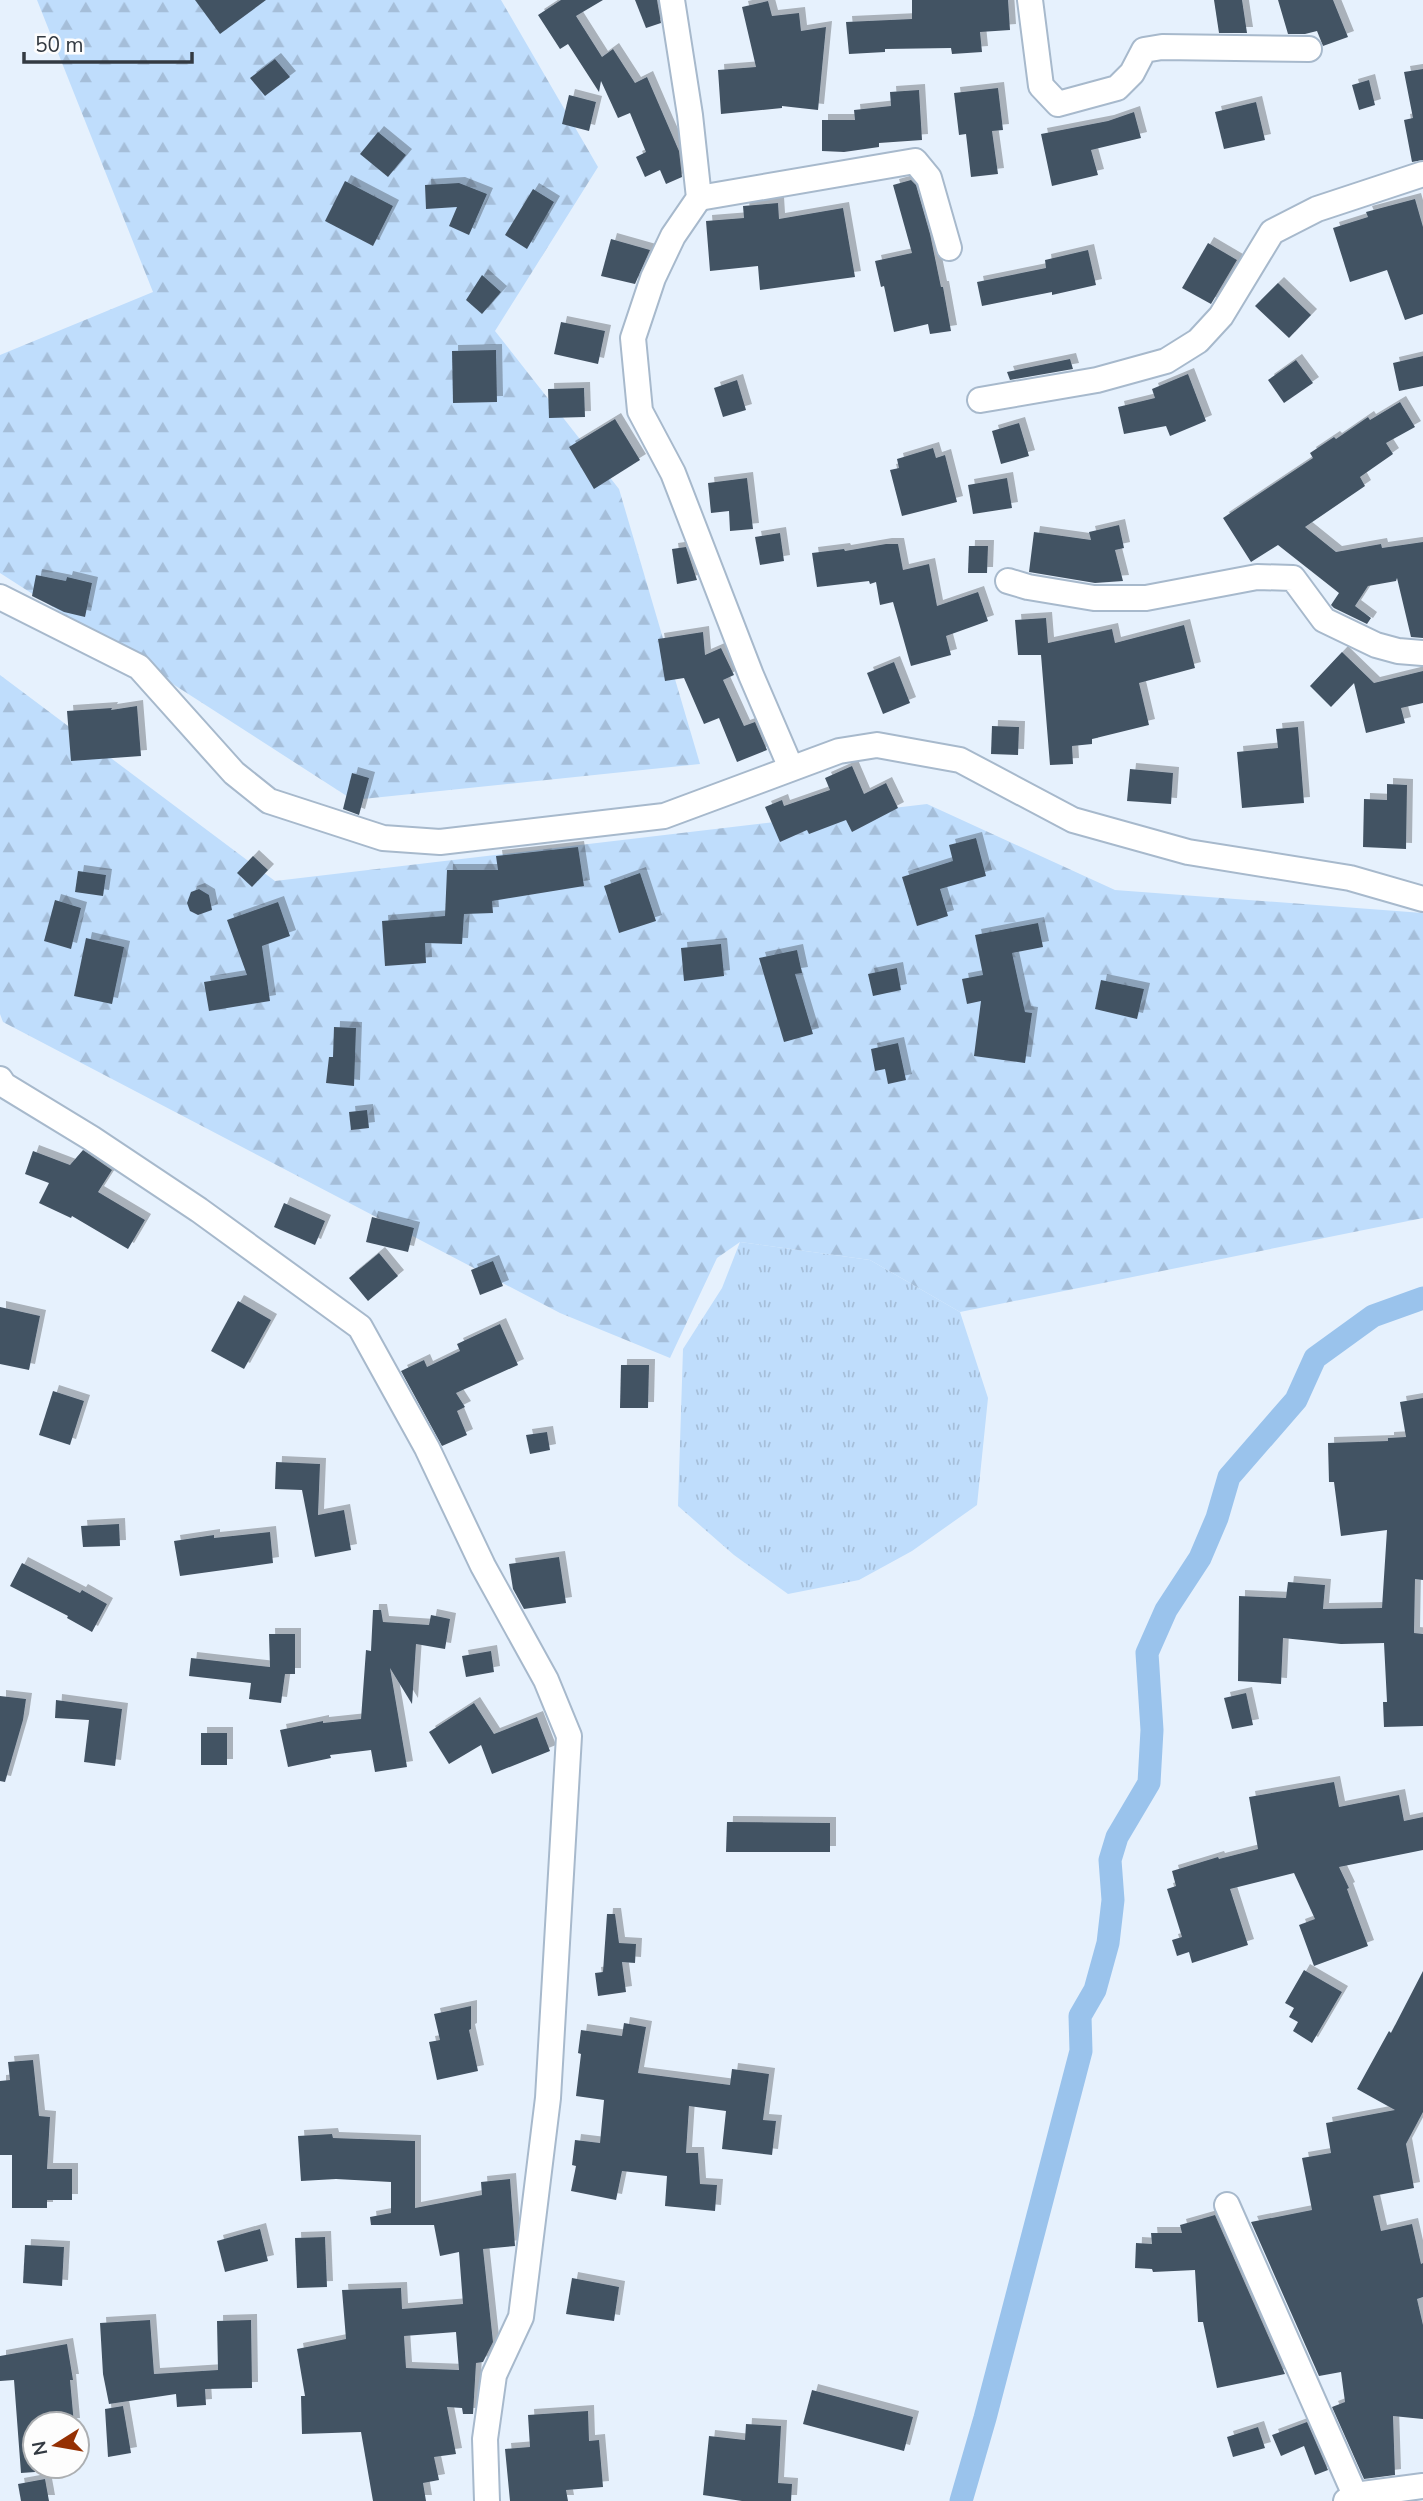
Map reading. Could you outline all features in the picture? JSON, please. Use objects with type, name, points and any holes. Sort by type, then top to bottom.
[{"type":"street","points":[[672,0],[690,116],[699,198],[668,247],[653,278],[633,338],[640,411],[673,473],[751,675],[792,768]]},
{"type":"street","points":[[1030,0],[1041,86],[1058,104],[1117,88],[1132,73],[1144,50],[1162,47],[1309,49]]},
{"type":"street","points":[[699,198],[915,161],[929,178],[949,248]]},
{"type":"street","points":[[980,400],[1097,380],[1166,361],[1198,341],[1221,316],[1272,232],[1317,209],[1423,174]]},
{"type":"street","points":[[1008,580],[1028,587],[1094,598],[1146,598],[1257,577],[1293,578],[1324,620],[1376,645],[1398,651],[1423,653]]},
{"type":"street","points":[[0,597],[139,667],[234,773],[269,801],[383,838],[440,842],[664,816],[839,751],[877,746],[960,760],[1073,820],[1188,852],[1350,878],[1423,899]]},
{"type":"street","points":[[0,1079],[4,1085],[91,1138],[199,1210],[360,1327],[427,1447],[483,1566],[546,1680],[569,1736],[548,2098],[521,2317],[494,2375],[485,2439],[487,2501]]},
{"type":"street","points":[[1227,2205],[1351,2498],[1423,2486]]},
{"type":"green space","points":[[37,0],[501,0],[598,167],[495,331],[619,489],[700,764],[353,800],[0,573],[0,355],[153,292]]},
{"type":"green space","points":[[0,675],[275,881],[927,804],[1115,890],[1423,913],[1423,1218],[960,1312],[870,1260],[740,1242],[717,1258],[670,1358],[560,1313],[3,1022],[0,1014]]},
{"type":"green space","points":[[740,1242],[870,1260],[960,1312],[988,1398],[977,1505],[912,1551],[859,1580],[788,1594],[734,1555],[678,1506],[683,1349],[722,1288]]},
{"type":"building","points":[[195,0],[266,0],[220,34]]},
{"type":"building","points":[[561,0],[603,0],[576,16],[602,57],[613,49],[635,83],[647,77],[679,151],[682,177],[666,184],[660,170],[645,177],[636,157],[646,152],[630,113],[618,118],[601,81],[599,92],[568,44],[560,49],[538,15]]},
{"type":"building","points":[[635,0],[657,0],[661,23],[646,28]]},
{"type":"building","points":[[912,0],[1008,0],[1010,30],[980,32],[982,52],[952,54],[951,48],[885,49],[885,52],[849,54],[846,22],[912,19]]},
{"type":"building","points":[[1214,0],[1242,0],[1247,33],[1219,33]]},
{"type":"building","points":[[1278,0],[1333,0],[1348,37],[1323,46],[1317,31],[1288,34]]},
{"type":"building","points":[[768,1],[772,16],[799,13],[801,31],[826,27],[818,110],[782,106],[721,114],[718,70],[756,67],[742,7]]},
{"type":"building","points":[[275,59],[290,77],[265,96],[250,78]]},
{"type":"building","points":[[1423,69],[1423,160],[1412,162],[1404,120],[1413,118],[1404,72]]},
{"type":"building","points":[[1369,80],[1375,105],[1359,110],[1352,85]]},
{"type":"building","points":[[998,88],[1003,130],[992,131],[998,174],[971,177],[966,134],[959,135],[954,93]]},
{"type":"building","points":[[919,90],[922,140],[879,143],[879,147],[844,152],[822,151],[822,120],[855,120],[854,110],[891,106],[890,92]]},
{"type":"building","points":[[569,95],[596,102],[589,131],[562,124]]},
{"type":"building","points":[[1256,102],[1265,140],[1224,149],[1215,112]]},
{"type":"building","points":[[1134,112],[1141,138],[1091,150],[1098,175],[1052,186],[1041,134],[1108,121]]},
{"type":"building","points":[[378,132],[406,155],[388,177],[360,154]]},
{"type":"building","points":[[911,180],[916,185],[930,234],[951,331],[930,334],[928,324],[894,332],[884,286],[881,287],[875,261],[912,253],[893,185]]},
{"type":"building","points":[[345,181],[393,206],[373,246],[325,221]]},
{"type":"building","points":[[459,183],[487,194],[469,235],[449,226],[457,207],[426,209],[425,185]]},
{"type":"building","points":[[533,189],[554,202],[527,249],[505,235]]},
{"type":"building","points":[[1415,199],[1423,227],[1423,314],[1405,320],[1387,270],[1350,282],[1333,228],[1368,217],[1366,212]]},
{"type":"building","points":[[778,203],[779,219],[843,208],[855,277],[760,290],[758,266],[710,271],[706,221],[744,218],[743,206]]},
{"type":"building","points":[[611,239],[650,250],[635,284],[601,276]]},
{"type":"building","points":[[1208,243],[1237,260],[1211,304],[1182,288]]},
{"type":"building","points":[[1088,250],[1096,285],[982,306],[977,282],[1046,268],[1045,260]]},
{"type":"building","points":[[482,275],[501,292],[482,314],[466,300]]},
{"type":"building","points":[[1278,283],[1311,315],[1289,338],[1255,306]]},
{"type":"building","points":[[561,322],[605,331],[598,364],[554,354]]},
{"type":"building","points":[[496,350],[497,402],[453,403],[452,351]]},
{"type":"building","points":[[1423,356],[1423,386],[1399,391],[1393,363]]},
{"type":"building","points":[[1070,359],[1073,369],[1010,380],[1007,372]]},
{"type":"building","points":[[1296,360],[1313,383],[1284,403],[1268,380]]},
{"type":"building","points":[[1188,374],[1206,421],[1170,436],[1166,426],[1124,434],[1118,407],[1155,398],[1152,389]]},
{"type":"building","points":[[737,380],[746,410],[723,417],[714,388]]},
{"type":"building","points":[[584,388],[585,417],[549,418],[548,389]]},
{"type":"building","points":[[1400,402],[1415,427],[1386,443],[1393,454],[1360,477],[1365,486],[1305,527],[1336,552],[1381,544],[1382,548],[1423,542],[1423,638],[1411,637],[1397,578],[1396,581],[1368,586],[1355,606],[1371,618],[1367,624],[1334,608],[1331,605],[1339,593],[1278,545],[1251,562],[1223,518],[1313,458],[1310,453],[1334,437],[1336,439],[1368,417],[1370,420]]},
{"type":"building","points":[[615,419],[640,460],[594,489],[569,447]]},
{"type":"building","points":[[1019,423],[1029,456],[1001,464],[992,431]]},
{"type":"building","points":[[933,448],[936,458],[945,455],[957,502],[902,516],[890,470],[899,468],[897,459]]},
{"type":"building","points":[[747,478],[753,529],[730,531],[729,511],[711,513],[708,483]]},
{"type":"building","points":[[1007,478],[1012,508],[973,514],[968,485]]},
{"type":"building","points":[[1119,525],[1124,548],[1115,550],[1123,581],[1095,583],[1029,572],[1034,532],[1091,540],[1089,532]]},
{"type":"building","points":[[780,533],[784,561],[760,565],[755,537]]},
{"type":"building","points":[[898,544],[903,570],[929,564],[937,606],[978,592],[988,621],[946,636],[951,655],[911,666],[893,602],[880,605],[876,582],[817,587],[812,553]]},
{"type":"building","points":[[969,546],[988,546],[987,573],[968,573]]},
{"type":"building","points":[[686,547],[697,580],[677,584],[672,549]]},
{"type":"building","points":[[36,575],[66,581],[67,577],[92,583],[85,617],[64,612],[32,596]]},
{"type":"building","points":[[1046,618],[1048,643],[1112,629],[1115,643],[1184,625],[1195,668],[1139,683],[1149,725],[1092,739],[1092,744],[1072,746],[1073,764],[1050,765],[1041,655],[1018,655],[1015,620]]},
{"type":"building","points":[[703,632],[705,655],[721,648],[734,675],[723,680],[744,726],[755,722],[767,750],[737,762],[719,718],[704,724],[684,678],[665,681],[658,639]]},
{"type":"building","points":[[1342,652],[1374,683],[1423,671],[1423,703],[1401,708],[1405,723],[1366,733],[1354,683],[1331,707],[1310,686]]},
{"type":"building","points":[[894,662],[910,703],[883,714],[867,673]]},
{"type":"building","points":[[137,706],[141,756],[71,761],[67,711],[112,708],[111,710]]},
{"type":"building","points":[[992,726],[1019,727],[1018,755],[991,754]]},
{"type":"building","points":[[1298,727],[1304,803],[1242,808],[1237,752],[1278,748],[1276,729]]},
{"type":"building","points":[[852,766],[864,794],[886,783],[898,808],[852,832],[846,820],[809,834],[807,830],[780,842],[765,807],[782,800],[784,806],[830,790],[825,778]]},
{"type":"building","points":[[1130,769],[1173,773],[1171,804],[1127,801]]},
{"type":"building","points":[[352,773],[369,778],[359,815],[343,809]]},
{"type":"building","points":[[1387,784],[1407,785],[1406,849],[1363,847],[1364,799],[1387,800]]},
{"type":"building","points":[[976,838],[986,876],[940,889],[948,916],[917,926],[902,877],[953,861],[949,845]]},
{"type":"building","points":[[578,847],[584,886],[492,901],[493,913],[464,914],[462,944],[425,943],[426,963],[385,966],[382,921],[445,916],[447,870],[498,870],[496,856]]},
{"type":"building","points":[[253,856],[268,870],[252,887],[237,873]]},
{"type":"building","points":[[78,871],[106,875],[103,896],[75,892]]},
{"type":"building","points":[[640,873],[656,921],[619,933],[604,886]]},
{"type":"building","points":[[199,889],[209,895],[212,910],[198,915],[190,911],[187,903],[191,892]]},
{"type":"building","points":[[55,900],[81,908],[71,949],[44,941]]},
{"type":"building","points":[[278,902],[290,936],[262,946],[270,1001],[209,1011],[204,982],[247,975],[227,920]]},
{"type":"building","points":[[1038,923],[1043,947],[1012,953],[1025,1012],[1032,1013],[1025,1063],[974,1056],[981,1001],[967,1004],[962,979],[983,975],[975,935]]},
{"type":"building","points":[[86,938],[124,947],[112,1004],[74,996]]},
{"type":"building","points":[[721,944],[724,976],[684,981],[681,948]]},
{"type":"building","points":[[797,950],[802,973],[795,974],[813,1034],[784,1042],[759,958]]},
{"type":"building","points":[[897,968],[901,990],[873,996],[868,974]]},
{"type":"building","points":[[1101,980],[1144,989],[1137,1019],[1095,1009]]},
{"type":"building","points":[[334,1027],[356,1028],[354,1086],[326,1083],[329,1057],[333,1057]]},
{"type":"building","points":[[898,1043],[906,1080],[888,1084],[885,1069],[875,1071],[871,1049]]},
{"type":"building","points":[[367,1110],[369,1128],[351,1130],[349,1112]]},
{"type":"building","points":[[83,1150],[112,1170],[98,1192],[145,1220],[128,1249],[72,1216],[71,1218],[39,1203],[49,1183],[25,1174],[33,1151],[70,1165]]},
{"type":"building","points":[[284,1203],[325,1221],[315,1245],[274,1227]]},
{"type":"building","points":[[372,1217],[414,1228],[408,1252],[366,1242]]},
{"type":"building","points":[[379,1253],[398,1276],[368,1301],[349,1278]]},
{"type":"building","points":[[493,1261],[503,1286],[480,1295],[471,1270]]},
{"type":"building","points":[[238,1301],[271,1320],[244,1369],[211,1351]]},
{"type":"building","points":[[0,1307],[40,1316],[29,1370],[0,1364]]},
{"type":"building","points":[[500,1324],[518,1365],[456,1393],[465,1407],[457,1411],[467,1435],[442,1446],[401,1371],[424,1360],[427,1367],[460,1351],[457,1344]]},
{"type":"building","points":[[621,1365],[649,1365],[648,1408],[620,1408]]},
{"type":"building","points":[[53,1391],[84,1401],[70,1445],[39,1435]]},
{"type":"building","points":[[1423,1398],[1423,1580],[1415,1579],[1414,1633],[1423,1634],[1423,1726],[1384,1727],[1383,1702],[1387,1702],[1384,1643],[1341,1644],[1283,1638],[1281,1684],[1238,1681],[1239,1596],[1286,1598],[1288,1582],[1325,1585],[1323,1609],[1382,1608],[1387,1530],[1341,1536],[1334,1482],[1329,1482],[1328,1443],[1388,1441],[1388,1438],[1406,1437],[1400,1402]]},
{"type":"building","points":[[547,1432],[550,1450],[530,1454],[526,1435]]},
{"type":"building","points":[[276,1462],[320,1464],[318,1515],[344,1510],[351,1550],[315,1557],[302,1490],[275,1489]]},
{"type":"building","points":[[119,1524],[120,1546],[83,1547],[81,1526]]},
{"type":"building","points":[[270,1532],[273,1563],[180,1576],[174,1541],[214,1535],[214,1538]]},
{"type":"building","points":[[559,1557],[566,1603],[524,1609],[513,1589],[509,1564]]},
{"type":"building","points":[[22,1563],[107,1604],[92,1632],[67,1618],[68,1616],[10,1586]]},
{"type":"building","points":[[373,1610],[381,1610],[383,1622],[429,1625],[431,1615],[450,1619],[445,1649],[416,1644],[412,1704],[390,1668],[407,1767],[375,1772],[371,1750],[330,1755],[331,1758],[288,1767],[280,1730],[323,1721],[361,1719],[366,1650],[371,1651]]},
{"type":"building","points":[[269,1634],[295,1634],[295,1674],[285,1674],[281,1703],[249,1699],[251,1683],[189,1676],[191,1658],[270,1667]]},
{"type":"building","points":[[491,1651],[494,1672],[466,1677],[462,1656]]},
{"type":"building","points":[[1246,1693],[1253,1725],[1232,1729],[1224,1698]]},
{"type":"building","points":[[0,1696],[26,1699],[23,1720],[5,1782],[0,1781]]},
{"type":"building","points":[[56,1700],[122,1709],[115,1766],[84,1762],[89,1720],[55,1718]]},
{"type":"building","points":[[474,1703],[494,1734],[537,1717],[550,1751],[492,1774],[481,1745],[449,1764],[429,1732]]},
{"type":"building","points":[[201,1733],[227,1733],[227,1765],[201,1765]]},
{"type":"building","points":[[1334,1782],[1339,1807],[1399,1795],[1404,1821],[1423,1817],[1423,1850],[1339,1867],[1349,1888],[1347,1889],[1368,1946],[1314,1966],[1299,1925],[1315,1919],[1294,1873],[1230,1889],[1248,1945],[1192,1963],[1189,1952],[1177,1956],[1172,1940],[1182,1937],[1167,1889],[1176,1886],[1172,1871],[1218,1857],[1219,1859],[1258,1849],[1249,1797]]},
{"type":"building","points":[[727,1822],[830,1823],[830,1852],[726,1852]]},
{"type":"building","points":[[607,1914],[615,1914],[619,1943],[636,1944],[635,1963],[622,1962],[626,1992],[598,1996],[595,1973],[603,1972]]},
{"type":"building","points":[[1304,1970],[1342,1992],[1312,2043],[1293,2031],[1298,2022],[1289,2017],[1294,2008],[1285,2003]]},
{"type":"building","points":[[1423,1971],[1423,2112],[1406,2144],[1414,2188],[1373,2196],[1381,2231],[1412,2224],[1421,2264],[1423,2263],[1423,2297],[1417,2299],[1423,2325],[1423,2419],[1393,2416],[1395,2475],[1364,2479],[1332,2407],[1345,2402],[1341,2372],[1319,2376],[1251,2222],[1312,2210],[1302,2158],[1331,2153],[1326,2123],[1395,2110],[1357,2089],[1389,2031],[1391,2033]]},
{"type":"building","points":[[471,2006],[469,2030],[478,2071],[437,2080],[429,2042],[440,2040],[434,2014]]},
{"type":"building","points":[[624,2023],[646,2027],[638,2073],[730,2085],[732,2069],[769,2074],[763,2120],[776,2121],[772,2155],[722,2149],[726,2111],[689,2106],[686,2153],[698,2153],[700,2184],[717,2185],[715,2211],[665,2206],[667,2176],[622,2171],[616,2200],[571,2191],[576,2166],[572,2165],[575,2140],[600,2143],[604,2100],[576,2096],[581,2030],[622,2036]]},
{"type":"building","points":[[33,2060],[39,2116],[50,2117],[47,2169],[72,2169],[72,2200],[47,2200],[47,2208],[12,2208],[12,2155],[0,2155],[0,2081],[10,2080],[8,2062]]},
{"type":"building","points":[[332,2134],[333,2138],[415,2141],[415,2208],[482,2195],[481,2182],[510,2179],[515,2246],[483,2249],[493,2342],[483,2362],[476,2363],[473,2414],[463,2414],[462,2408],[447,2407],[456,2454],[434,2457],[439,2480],[423,2483],[426,2501],[373,2501],[361,2432],[302,2434],[301,2396],[305,2396],[297,2349],[346,2339],[342,2290],[401,2288],[402,2309],[463,2304],[459,2252],[440,2256],[434,2225],[371,2225],[370,2217],[391,2213],[391,2182],[336,2179],[301,2181],[298,2136]],"holes":[[[456,2332],[459,2370],[406,2368],[404,2336]]]},
{"type":"building","points":[[1215,2215],[1285,2374],[1217,2388],[1203,2322],[1198,2322],[1195,2270],[1153,2272],[1152,2269],[1135,2268],[1136,2243],[1152,2244],[1151,2233],[1182,2233],[1180,2225]]},
{"type":"building","points":[[260,2229],[268,2261],[225,2272],[217,2241]]},
{"type":"building","points":[[325,2237],[327,2287],[297,2288],[295,2238]]},
{"type":"building","points":[[25,2245],[64,2247],[62,2286],[23,2283]]},
{"type":"building","points":[[572,2278],[619,2287],[614,2321],[566,2314]]},
{"type":"building","points":[[150,2320],[154,2374],[218,2370],[217,2321],[251,2320],[252,2388],[205,2389],[206,2405],[177,2407],[176,2394],[109,2404],[103,2374],[100,2323]]},
{"type":"building","points":[[67,2344],[73,2380],[70,2380],[73,2410],[21,2410],[21,2473],[14,2380],[0,2381],[0,2356]]},
{"type":"building","points":[[812,2390],[913,2417],[904,2451],[803,2424]]},
{"type":"building","points":[[123,2406],[131,2453],[108,2457],[105,2409]]},
{"type":"building","points":[[588,2411],[589,2441],[599,2440],[603,2487],[566,2490],[568,2501],[510,2501],[505,2449],[530,2447],[528,2415]]},
{"type":"building","points":[[1307,2422],[1328,2470],[1315,2475],[1304,2446],[1281,2456],[1272,2435]]},
{"type":"building","points":[[746,2424],[781,2426],[778,2483],[792,2484],[791,2501],[742,2501],[703,2495],[709,2436],[745,2440]]},
{"type":"building","points":[[1258,2427],[1265,2448],[1233,2457],[1227,2437]]},
{"type":"building","points":[[45,2480],[49,2501],[21,2501],[18,2484]]},
{"type":"waterway","points":[[961,2501],[1081,2051],[1080,2016],[1095,1990],[1108,1943],[1113,1900],[1110,1860],[1117,1837],[1149,1783],[1152,1730],[1147,1653],[1166,1610],[1200,1558],[1217,1518],[1229,1477],[1296,1400],[1315,1358],[1373,1316],[1423,1298]]}]
